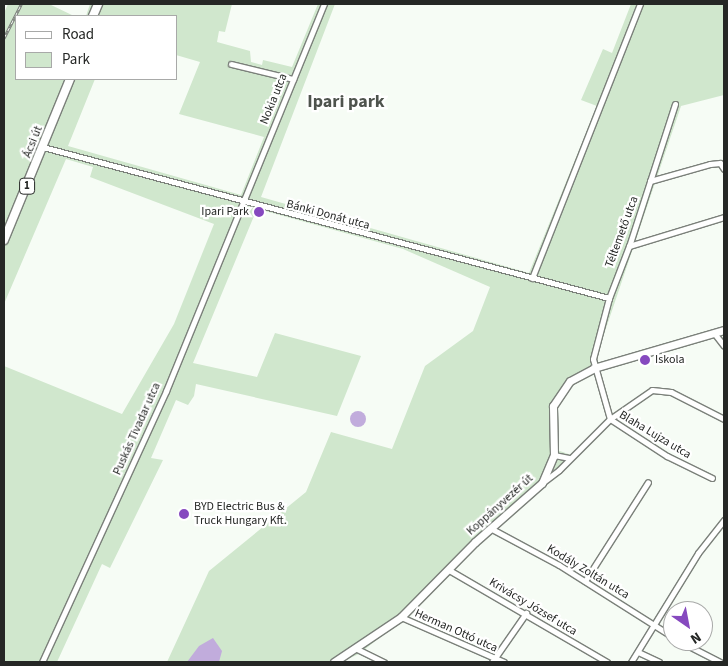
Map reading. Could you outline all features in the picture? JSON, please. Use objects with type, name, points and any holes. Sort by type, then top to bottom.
[{"type":"main road","name":"Ácsi út","points":[[4,240],[70,80]]},
{"type":"street","name":"Nokia utca","points":[[243,201],[324,4]]},
{"type":"street","points":[[532,278],[640,4]]},
{"type":"street","points":[[231,64],[293,79]]},
{"type":"street","name":"Téltemető utca","points":[[594,368],[594,347],[608,298],[629,246],[675,104]]},
{"type":"street","name":"Bánki Donát utca","points":[[43,147],[608,298]]},
{"type":"street","points":[[650,181],[720,163],[724,169]]},
{"type":"street","name":"Puskás Tivadar utca","points":[[42,662],[166,391],[243,201]]},
{"type":"street","points":[[629,246],[724,217]]},
{"type":"street","name":"Koppányvezér út","points":[[334,662],[357,649],[401,617],[490,528],[542,483],[554,455],[551,416],[558,396],[574,378],[594,368],[724,330]]},
{"type":"street","points":[[714,333],[724,346]]},
{"type":"street","name":"Blaha Lujza utca","points":[[594,368],[610,419],[667,456],[712,478]]},
{"type":"street","points":[[542,483],[553,476],[610,419],[640,396],[657,389],[671,392],[724,419]]},
{"type":"street","points":[[554,455],[569,458]]},
{"type":"street","points":[[585,581],[648,482]]},
{"type":"street","points":[[631,662],[701,548],[724,520]]},
{"type":"street","name":"Kodály Zoltán utca","points":[[490,528],[585,581],[663,631]]},
{"type":"street","name":"Krivácsy József utca","points":[[449,570],[526,613],[538,624],[607,662]]},
{"type":"street","points":[[493,660],[526,613]]},
{"type":"street","name":"Herman Ottó utca","points":[[401,617],[493,660],[504,662]]},
{"type":"street","points":[[357,649],[384,662]]},
{"type":"street","points":[[699,651],[720,662]]},
{"type":"street","points":[[638,652],[659,662]]},
{"type":"green space","points":[[8,4],[49,4],[72,15],[15,15],[15,80],[95,80],[68,146],[241,195],[264,137],[179,114],[200,62],[178,56],[178,15],[86,15],[90,4],[232,4],[225,32],[219,31],[217,42],[250,51],[251,62],[262,65],[263,60],[292,67],[318,4],[335,4],[261,197],[529,273],[597,106],[581,100],[603,49],[612,53],[631,4],[724,4],[724,95],[681,106],[596,358],[599,370],[571,383],[556,406],[557,450],[574,456],[564,470],[485,535],[408,615],[359,654],[341,662],[167,662],[209,571],[306,492],[331,432],[392,449],[425,366],[473,331],[490,287],[403,249],[265,211],[262,218],[254,216],[193,363],[257,377],[275,333],[361,356],[337,416],[196,384],[194,396],[188,405],[176,400],[151,458],[163,460],[110,568],[102,564],[57,662],[4,662],[4,366],[122,414],[174,324],[214,224],[90,177],[93,167],[66,159],[4,304],[4,13]]},
{"type":"shaded area","points":[[355,411],[361,411],[366,416],[364,425],[355,427],[350,422],[350,416]]},
{"type":"shaded area","points":[[213,638],[222,651],[219,662],[187,662],[199,646]]},
{"type":"railway","points":[[16,15],[21,4]]},
{"type":"railway","points":[[4,38],[15,16]]},
{"type":"place","name":"Ipari Park","points":[[259,212]]},
{"type":"place","name":"Iskola","points":[[645,360]]},
{"type":"place","name":"BYD Electric Bus & Truck Hungary Kft.","points":[[184,514]]},
{"type":"district","name":"Ipari park","points":[[346,102]]}]
